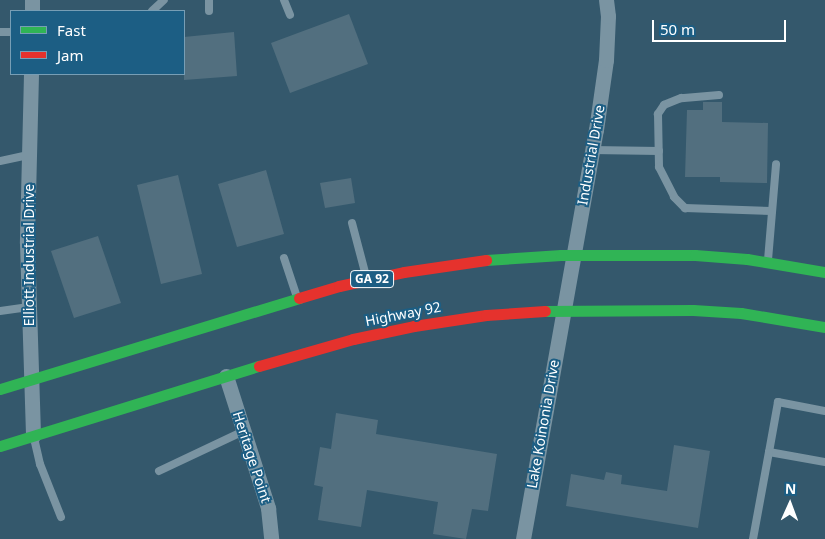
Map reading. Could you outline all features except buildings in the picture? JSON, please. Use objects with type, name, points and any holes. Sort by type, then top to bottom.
[{"type":"main road","name":"GA 92","points":[[0,389],[297,298],[404,272],[480,261],[573,255],[695,255],[768,262],[825,272]]},
{"type":"main road","name":"Highway 92","points":[[0,446],[353,339],[414,326],[486,315],[564,310],[693,310],[741,313],[825,327]]},
{"type":"street","name":"Industrial Drive","points":[[564,310],[606,60],[608,16],[606,0]]},
{"type":"street","name":"Elliott Industrial Drive","points":[[31,75],[27,243],[33,436]]},
{"type":"street","name":"Lake Koinonia Drive","points":[[523,539],[564,310]]},
{"type":"street","name":"Heritage Point","points":[[226,376],[268,508],[270,539]]},
{"type":"lane","points":[[153,10],[164,0]]},
{"type":"lane","points":[[209,0],[209,10]]},
{"type":"lane","points":[[284,0],[290,15]]},
{"type":"lane","points":[[719,95],[681,98],[664,105],[658,114],[659,168],[674,197],[685,208],[772,211]]},
{"type":"lane","points":[[592,150],[659,151]]},
{"type":"lane","points":[[0,161],[29,155]]},
{"type":"lane","points":[[768,262],[776,164]]},
{"type":"lane","points":[[352,223],[367,280]]},
{"type":"lane","points":[[284,258],[297,298]]},
{"type":"lane","points":[[0,311],[28,307]]},
{"type":"lane","points":[[753,539],[778,402],[825,411]]},
{"type":"lane","points":[[159,471],[244,431]]},
{"type":"lane","points":[[33,436],[40,464],[61,517]]},
{"type":"lane","points":[[769,452],[825,462]]},
{"type":"traffic: fast","points":[[486,260],[561,255],[695,255],[747,259],[825,272]]},
{"type":"traffic: fast","points":[[0,389],[299,298]]},
{"type":"traffic: fast","points":[[545,311],[693,310],[741,313],[825,327]]},
{"type":"traffic: fast","points":[[0,446],[259,366]]},
{"type":"traffic: jam","points":[[299,298],[339,286],[404,272],[486,260]]},
{"type":"traffic: jam","points":[[259,366],[353,339],[414,326],[486,315],[545,311]]}]
